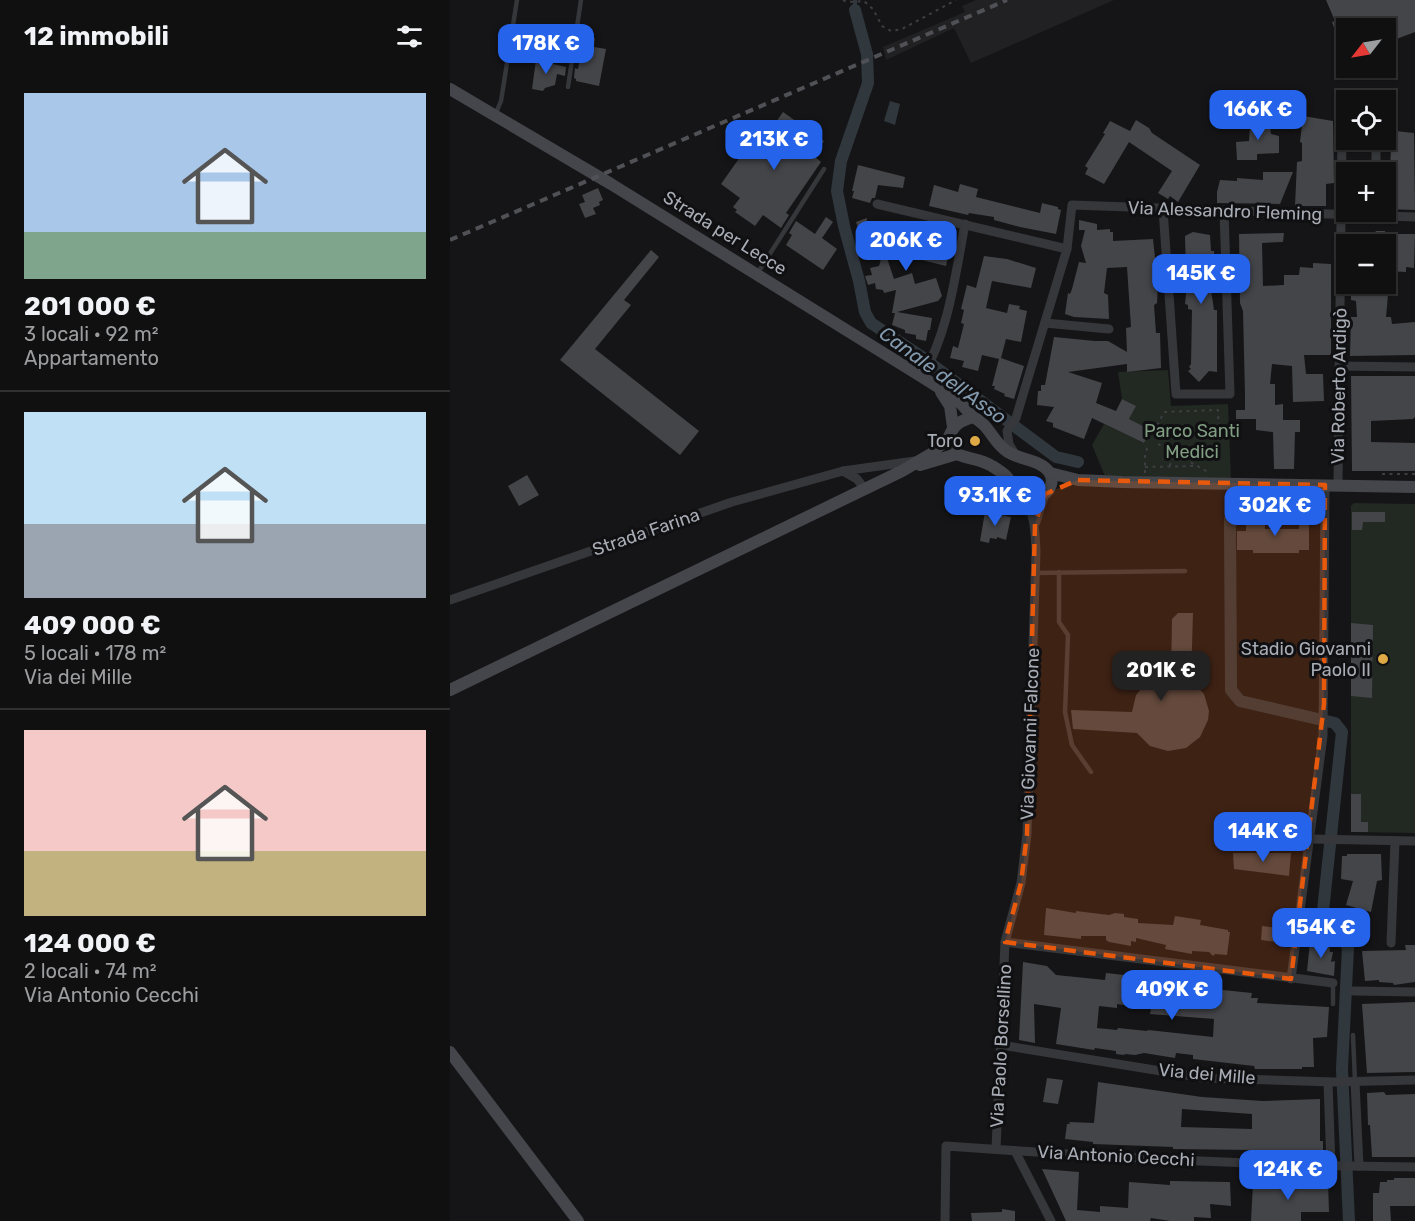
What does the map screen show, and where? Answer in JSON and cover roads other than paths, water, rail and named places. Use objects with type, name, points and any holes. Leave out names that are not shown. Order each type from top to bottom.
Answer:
[{"type":"main road","name":"Strada per Lecce","points":[[450,89],[924,373],[939,389],[957,399],[973,417],[982,421],[1007,451],[1042,465],[1050,473],[1078,480]]},
{"type":"main road","points":[[939,389],[950,406],[951,432],[957,454]]},
{"type":"main road","points":[[902,471],[931,454],[961,420],[973,417]]},
{"type":"main road","points":[[450,690],[864,488],[902,471],[957,454],[991,465],[1006,476],[1019,494],[1033,499],[1047,491],[1078,480],[1415,487]]},
{"type":"main road","points":[[1047,491],[1052,480],[1050,473]]},
{"type":"main road","points":[[450,1052],[578,1221]]},
{"type":"street","points":[[877,204],[1067,249],[1016,418],[1007,431],[1009,444],[1016,456]]},
{"type":"street","name":"Via Alessandro Fleming","points":[[1067,249],[1072,205],[1336,214]]},
{"type":"street","points":[[1163,209],[1176,394],[1230,394],[1224,211]]},
{"type":"street","name":"Via Alessandro Fleming","points":[[1396,216],[1415,217]]},
{"type":"street","name":"Via Roberto Ardigò","points":[[1291,979],[1314,840],[1323,736],[1332,485],[1339,366],[1341,222]]},
{"type":"street","points":[[924,373],[934,356],[944,325],[965,224]]},
{"type":"street","points":[[1045,323],[1108,329]]},
{"type":"street","points":[[1339,366],[1415,367]]},
{"type":"street","name":"Strada Farina","points":[[450,600],[732,502],[843,471],[917,461]]},
{"type":"street","points":[[843,471],[856,479],[864,488]]},
{"type":"street","name":"Via Giovanni Falcone","points":[[1035,524],[1047,491]]},
{"type":"street","name":"Via Giovanni Falcone","points":[[1005,942],[1021,883],[1027,834],[1035,524],[1032,510],[1025,498]]},
{"type":"street","points":[[1314,840],[1415,841]]},
{"type":"street","points":[[1391,943],[1395,841]]},
{"type":"street","points":[[1005,942],[1333,983]]},
{"type":"street","name":"Via Paolo Borsellino","points":[[996,1149],[1005,942]]},
{"type":"street","points":[[1353,991],[1415,992]]},
{"type":"street","name":"Via dei Mille","points":[[1001,1045],[1204,1078],[1330,1082],[1415,1080]]},
{"type":"street","points":[[1330,1082],[1334,1166]]},
{"type":"street","points":[[1354,1082],[1358,1166]]},
{"type":"street","name":"Via Antonio Cecchi","points":[[945,1221],[946,1146],[1334,1166],[1415,1167]]},
{"type":"street","points":[[1014,1151],[1051,1221]]},
{"type":"lane","points":[[494,116],[501,101],[517,0]]},
{"type":"lane","points":[[568,87],[581,0]]},
{"type":"lane","points":[[757,274],[824,169]]},
{"type":"lane","points":[[1035,573],[1185,571]]},
{"type":"lane","points":[[1059,572],[1059,622],[1068,635],[1065,712],[1072,745],[1091,772]]},
{"type":"lane","points":[[1333,983],[1333,1004]]},
{"type":"lane","points":[[1353,1035],[1354,1082]]},
{"type":"waterway","points":[[855,0],[855,10]]},
{"type":"waterway","name":"Canale dell'Asso","points":[[855,10],[867,54],[868,83],[841,161],[837,191],[865,312],[871,323],[922,357],[1056,457],[1078,462]]},
{"type":"waterway","name":"Canale dell'Asso","points":[[1230,519],[1231,690],[1240,701],[1335,723],[1342,732],[1322,920],[1327,931],[1343,938],[1348,948],[1342,1069],[1349,1221]]},
{"type":"railway","points":[[450,240],[1007,0]]},
{"type":"place","name":"Toro","points":[[975,441]]},
{"type":"place","name":"Stadio Giovanni Paolo II","points":[[1383,659]]},
{"type":"park label","name":"Parco Santi Medici","points":[[1192,441]]}]
